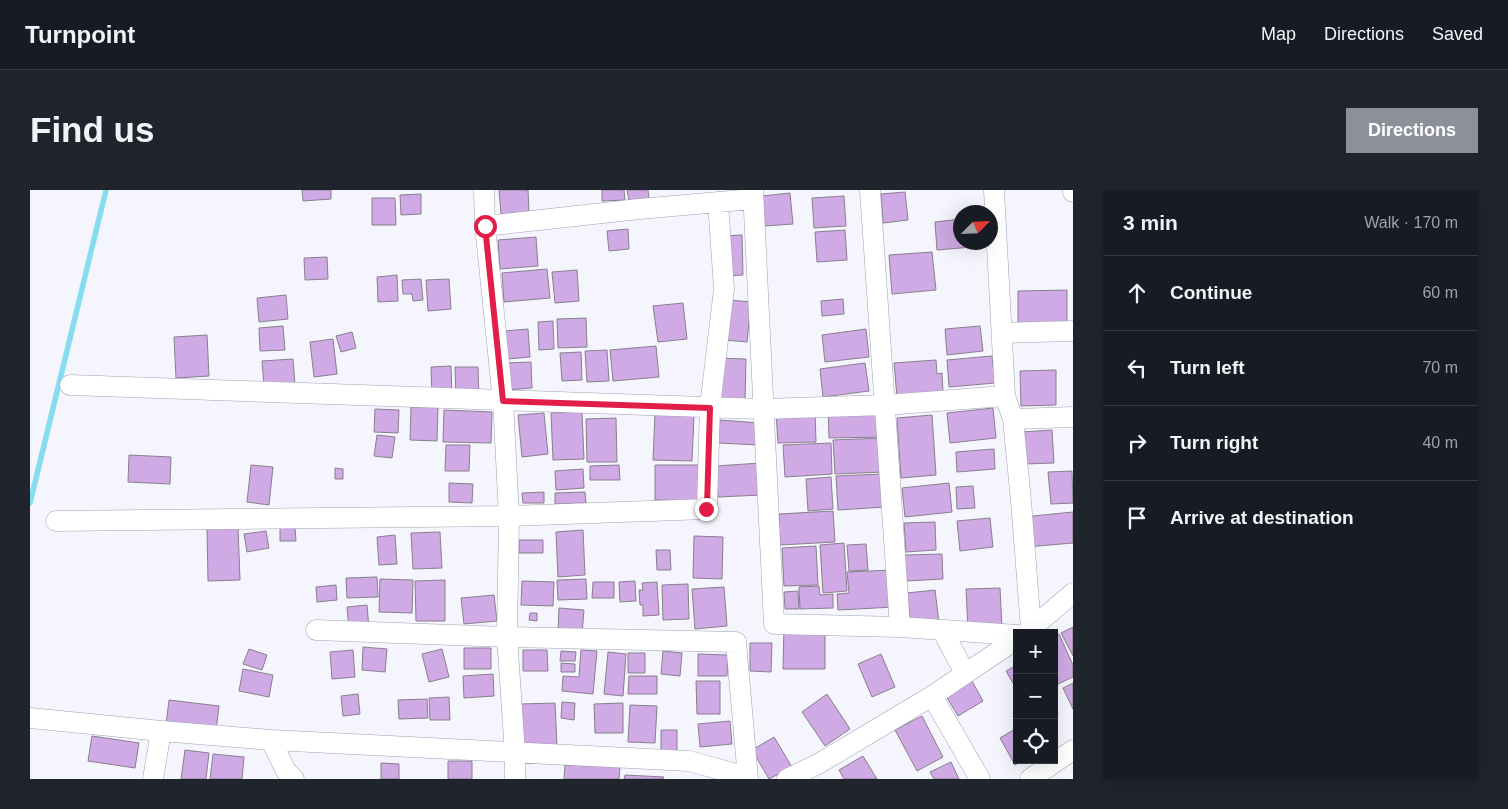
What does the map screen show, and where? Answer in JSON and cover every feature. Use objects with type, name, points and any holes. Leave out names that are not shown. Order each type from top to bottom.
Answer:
[{"type":"street","points":[[484,190],[485,226],[503,401],[508,516],[507,637],[515,779]]},
{"type":"street","points":[[870,190],[900,627]]},
{"type":"street","points":[[994,190],[1005,396],[1012,420],[1021,501],[1022,629]]},
{"type":"street","points":[[485,226],[718,202],[753,194],[774,624],[900,627],[1013,634]]},
{"type":"street","points":[[56,521],[508,516],[706,509],[710,408],[724,289],[718,202]]},
{"type":"street","points":[[1002,333],[1073,330]]},
{"type":"street","points":[[70,385],[763,409],[885,405],[1005,396]]},
{"type":"street","points":[[1012,420],[1073,417]]},
{"type":"street","points":[[1028,629],[1073,593]]},
{"type":"street","points":[[30,718],[271,740],[689,761],[748,778],[736,642],[507,637],[316,630]]},
{"type":"street","points":[[942,630],[965,673]]},
{"type":"street","points":[[787,779],[818,764],[932,696],[1013,640]]},
{"type":"street","points":[[932,696],[980,779]]},
{"type":"street","points":[[152,779],[161,731]]},
{"type":"street","points":[[271,740],[286,771],[294,779]]},
{"type":"street","points":[[1030,779],[1073,750]]},
{"type":"building","points":[[302,190],[331,190],[331,199],[303,201]]},
{"type":"building","points":[[499,190],[528,190],[529,212],[501,214]]},
{"type":"building","points":[[602,190],[624,190],[625,200],[602,201]]},
{"type":"building","points":[[627,190],[648,190],[649,199],[629,201]]},
{"type":"building","points":[[905,192],[908,220],[883,223],[881,194]]},
{"type":"building","points":[[790,193],[793,224],[765,226],[762,196]]},
{"type":"building","points":[[421,194],[421,214],[401,215],[400,195]]},
{"type":"building","points":[[844,196],[846,226],[814,228],[812,198]]},
{"type":"building","points":[[372,198],[395,198],[396,225],[372,225]]},
{"type":"building","points":[[953,220],[953,249],[937,250],[935,222]]},
{"type":"building","points":[[628,229],[629,249],[609,251],[607,231]]},
{"type":"building","points":[[845,230],[847,260],[817,262],[815,232]]},
{"type":"building","points":[[742,235],[743,275],[726,276],[724,236]]},
{"type":"building","points":[[536,237],[538,266],[500,269],[498,240]]},
{"type":"building","points":[[932,252],[936,290],[892,294],[889,255]]},
{"type":"building","points":[[327,257],[328,279],[305,280],[304,258]]},
{"type":"building","points":[[547,269],[550,298],[504,302],[502,273]]},
{"type":"building","points":[[577,270],[579,301],[555,303],[552,272]]},
{"type":"building","points":[[397,275],[398,301],[378,302],[377,277]]},
{"type":"building","points":[[421,279],[423,300],[413,301],[412,294],[403,294],[402,280]]},
{"type":"building","points":[[449,279],[451,309],[428,311],[426,280]]},
{"type":"building","points":[[1067,290],[1067,326],[1018,326],[1018,291]]},
{"type":"building","points":[[286,295],[288,319],[259,322],[257,298]]},
{"type":"building","points":[[843,299],[844,314],[822,316],[821,301]]},
{"type":"building","points":[[729,300],[751,302],[747,342],[725,340]]},
{"type":"building","points":[[683,303],[687,339],[658,342],[653,306]]},
{"type":"building","points":[[586,318],[587,347],[558,348],[557,319]]},
{"type":"building","points":[[553,321],[554,349],[539,350],[538,322]]},
{"type":"building","points":[[283,326],[285,350],[260,351],[259,328]]},
{"type":"building","points":[[980,326],[983,351],[947,355],[945,329]]},
{"type":"building","points":[[528,329],[530,357],[507,359],[505,331]]},
{"type":"building","points":[[866,329],[869,357],[825,362],[822,335]]},
{"type":"building","points":[[352,332],[356,348],[341,352],[336,336]]},
{"type":"building","points":[[207,335],[209,376],[176,378],[174,337]]},
{"type":"building","points":[[333,339],[337,374],[314,377],[310,342]]},
{"type":"building","points":[[656,346],[659,377],[613,381],[610,350]]},
{"type":"building","points":[[607,350],[609,381],[587,382],[585,351]]},
{"type":"building","points":[[581,352],[582,380],[562,381],[560,353]]},
{"type":"building","points":[[992,356],[995,383],[949,387],[947,360]]},
{"type":"building","points":[[718,358],[746,359],[745,401],[716,400]]},
{"type":"building","points":[[293,359],[295,385],[264,386],[262,361]]},
{"type":"building","points":[[936,360],[937,374],[942,373],[943,393],[897,397],[894,363]]},
{"type":"building","points":[[531,362],[532,388],[508,390],[506,363]]},
{"type":"building","points":[[865,363],[869,391],[823,397],[820,369]]},
{"type":"building","points":[[451,366],[452,398],[432,399],[431,367]]},
{"type":"building","points":[[455,367],[478,367],[479,400],[456,400]]},
{"type":"building","points":[[1056,370],[1056,405],[1021,406],[1020,371]]},
{"type":"building","points":[[411,407],[438,407],[437,441],[410,440]]},
{"type":"building","points":[[880,407],[881,437],[829,438],[828,409]]},
{"type":"building","points":[[993,408],[996,438],[950,443],[947,413]]},
{"type":"building","points":[[375,409],[399,410],[398,433],[374,432]]},
{"type":"building","points":[[444,410],[492,412],[491,443],[443,442]]},
{"type":"building","points":[[582,412],[584,459],[553,460],[551,413]]},
{"type":"building","points":[[815,412],[816,442],[778,443],[776,413]]},
{"type":"building","points":[[544,413],[548,454],[522,457],[518,415]]},
{"type":"building","points":[[655,413],[694,415],[692,461],[653,460]]},
{"type":"building","points":[[932,415],[936,475],[901,478],[897,418]]},
{"type":"building","points":[[616,418],[617,462],[587,462],[586,419]]},
{"type":"building","points":[[720,420],[760,423],[759,445],[718,443]]},
{"type":"building","points":[[1052,430],[1054,463],[1024,464],[1022,432]]},
{"type":"building","points":[[377,435],[395,437],[392,458],[374,456]]},
{"type":"building","points":[[883,438],[884,472],[835,474],[833,440]]},
{"type":"building","points":[[831,443],[832,474],[785,477],[783,445]]},
{"type":"building","points":[[446,445],[470,445],[469,471],[445,471]]},
{"type":"building","points":[[994,449],[995,469],[957,472],[956,452]]},
{"type":"building","points":[[129,455],[171,457],[170,484],[128,482]]},
{"type":"building","points":[[760,463],[761,495],[718,497],[716,466]]},
{"type":"building","points":[[251,465],[273,467],[269,505],[247,502]]},
{"type":"building","points":[[619,465],[620,480],[590,480],[590,466]]},
{"type":"building","points":[[655,465],[700,465],[700,501],[655,500]]},
{"type":"building","points":[[335,468],[343,469],[343,479],[335,479]]},
{"type":"building","points":[[583,469],[584,488],[556,490],[555,471]]},
{"type":"building","points":[[1072,471],[1073,503],[1051,504],[1048,472]]},
{"type":"building","points":[[883,474],[885,507],[838,510],[836,476]]},
{"type":"building","points":[[831,477],[833,509],[808,511],[806,479]]},
{"type":"building","points":[[449,483],[473,484],[472,503],[449,502]]},
{"type":"building","points":[[949,483],[952,512],[905,517],[902,488]]},
{"type":"building","points":[[973,486],[975,508],[957,509],[956,487]]},
{"type":"building","points":[[544,492],[544,503],[523,503],[522,493]]},
{"type":"building","points":[[585,492],[586,503],[555,504],[555,493]]},
{"type":"building","points":[[833,511],[835,542],[780,545],[779,514]]},
{"type":"building","points":[[1073,512],[1073,543],[1026,547],[1023,517]]},
{"type":"building","points":[[990,518],[993,547],[960,551],[957,521]]},
{"type":"building","points":[[935,522],[936,550],[906,552],[904,523]]},
{"type":"building","points":[[238,527],[240,580],[208,581],[207,528]]},
{"type":"building","points":[[280,527],[295,527],[296,541],[280,541]]},
{"type":"building","points":[[583,530],[585,575],[558,577],[556,532]]},
{"type":"building","points":[[266,531],[269,548],[247,552],[244,534]]},
{"type":"building","points":[[440,532],[442,568],[413,569],[411,533]]},
{"type":"building","points":[[395,535],[397,564],[379,565],[377,537]]},
{"type":"building","points":[[694,536],[723,537],[722,579],[693,578]]},
{"type":"building","points":[[519,540],[543,540],[543,553],[519,553]]},
{"type":"building","points":[[844,543],[847,591],[823,593],[820,545]]},
{"type":"building","points":[[866,544],[868,570],[849,571],[847,545]]},
{"type":"building","points":[[816,546],[818,585],[784,586],[782,548]]},
{"type":"building","points":[[656,550],[670,550],[671,570],[657,570]]},
{"type":"building","points":[[942,554],[943,579],[906,581],[905,555]]},
{"type":"building","points":[[892,570],[894,607],[838,610],[837,594],[849,593],[847,572]]},
{"type":"building","points":[[377,577],[378,597],[347,598],[346,578]]},
{"type":"building","points":[[380,579],[413,580],[412,613],[379,612]]},
{"type":"building","points":[[586,579],[587,599],[558,600],[557,580]]},
{"type":"building","points":[[445,580],[445,621],[416,621],[415,581]]},
{"type":"building","points":[[522,581],[554,582],[553,606],[521,605]]},
{"type":"building","points":[[635,581],[636,601],[620,602],[619,582]]},
{"type":"building","points":[[593,582],[614,582],[614,598],[592,598]]},
{"type":"building","points":[[657,582],[659,615],[643,616],[643,605],[640,605],[639,590],[643,590],[642,583]]},
{"type":"building","points":[[688,584],[689,619],[663,620],[662,585]]},
{"type":"building","points":[[336,585],[337,600],[317,602],[316,587]]},
{"type":"building","points":[[819,586],[820,595],[833,594],[833,608],[800,609],[799,587]]},
{"type":"building","points":[[724,587],[727,626],[695,629],[692,589]]},
{"type":"building","points":[[1000,588],[1002,628],[968,629],[966,589]]},
{"type":"building","points":[[935,590],[939,623],[911,626],[907,593]]},
{"type":"building","points":[[798,591],[799,609],[785,609],[784,592]]},
{"type":"building","points":[[494,595],[497,621],[464,624],[461,598]]},
{"type":"building","points":[[367,605],[369,629],[349,630],[347,607]]},
{"type":"building","points":[[559,608],[584,610],[582,634],[558,633]]},
{"type":"building","points":[[530,613],[537,613],[537,621],[529,620]]},
{"type":"building","points":[[784,627],[825,628],[825,669],[783,669]]},
{"type":"building","points":[[1073,627],[1073,656],[1061,633]]},
{"type":"building","points":[[1058,635],[1073,665],[1073,677],[1058,684],[1058,674]]},
{"type":"building","points":[[750,643],[772,643],[771,672],[750,671]]},
{"type":"building","points":[[363,647],[387,649],[385,672],[362,670]]},
{"type":"building","points":[[464,648],[491,648],[491,669],[464,669]]},
{"type":"building","points":[[249,649],[267,655],[262,670],[243,664]]},
{"type":"building","points":[[442,649],[449,677],[429,682],[422,654]]},
{"type":"building","points":[[353,650],[355,677],[332,679],[330,652]]},
{"type":"building","points":[[523,650],[547,650],[548,671],[523,671]]},
{"type":"building","points":[[581,650],[597,651],[593,694],[562,691],[563,676],[579,677]]},
{"type":"building","points":[[561,651],[576,652],[575,661],[560,661]]},
{"type":"building","points":[[663,651],[682,653],[680,676],[661,674]]},
{"type":"building","points":[[608,652],[626,654],[623,696],[604,694]]},
{"type":"building","points":[[628,653],[645,653],[645,673],[628,673]]},
{"type":"building","points":[[698,654],[728,655],[727,676],[698,676]]},
{"type":"building","points":[[881,654],[895,687],[872,697],[858,664]]},
{"type":"building","points":[[561,663],[575,664],[575,672],[561,672]]},
{"type":"building","points":[[1013,667],[1013,683],[1006,671]]},
{"type":"building","points":[[243,669],[273,675],[269,697],[239,691]]},
{"type":"building","points":[[493,674],[494,696],[464,698],[463,676]]},
{"type":"building","points":[[629,676],[657,676],[657,694],[628,694]]},
{"type":"building","points":[[696,681],[720,681],[720,714],[697,714]]},
{"type":"building","points":[[972,681],[983,701],[958,716],[946,696]]},
{"type":"building","points":[[1073,683],[1073,709],[1063,688]]},
{"type":"building","points":[[358,694],[360,714],[343,716],[341,696]]},
{"type":"building","points":[[827,694],[850,729],[825,746],[802,712]]},
{"type":"building","points":[[449,697],[450,720],[430,720],[429,698]]},
{"type":"building","points":[[427,699],[428,718],[399,719],[398,700]]},
{"type":"building","points":[[169,700],[219,706],[216,731],[166,725]]},
{"type":"building","points":[[562,702],[575,703],[574,720],[561,718]]},
{"type":"building","points":[[555,703],[557,746],[522,747],[520,704]]},
{"type":"building","points":[[623,703],[623,733],[595,733],[594,704]]},
{"type":"building","points":[[630,705],[657,706],[655,743],[628,742]]},
{"type":"building","points":[[922,716],[943,757],[917,771],[895,730]]},
{"type":"building","points":[[730,721],[732,744],[700,747],[698,724]]},
{"type":"building","points":[[661,730],[677,730],[677,753],[661,752]]},
{"type":"building","points":[[1013,730],[1013,761],[1000,738]]},
{"type":"building","points":[[92,736],[139,743],[135,768],[88,761]]},
{"type":"building","points":[[774,737],[792,767],[769,779],[752,750]]},
{"type":"building","points":[[185,750],[209,753],[206,779],[181,779]]},
{"type":"building","points":[[213,754],[244,757],[242,779],[210,779]]},
{"type":"building","points":[[863,756],[877,779],[844,779],[839,770]]},
{"type":"building","points":[[448,761],[472,761],[472,779],[448,779]]},
{"type":"building","points":[[951,762],[959,779],[934,779],[930,772]]},
{"type":"building","points":[[381,763],[399,764],[399,779],[381,779]]},
{"type":"building","points":[[565,765],[620,767],[619,779],[564,779]]},
{"type":"building","points":[[625,775],[664,777],[663,779],[624,779]]},
{"type":"waterway","points":[[30,503],[106,190]]},
{"type":"route","points":[[485,226],[503,401],[710,408],[706,509]]}]
